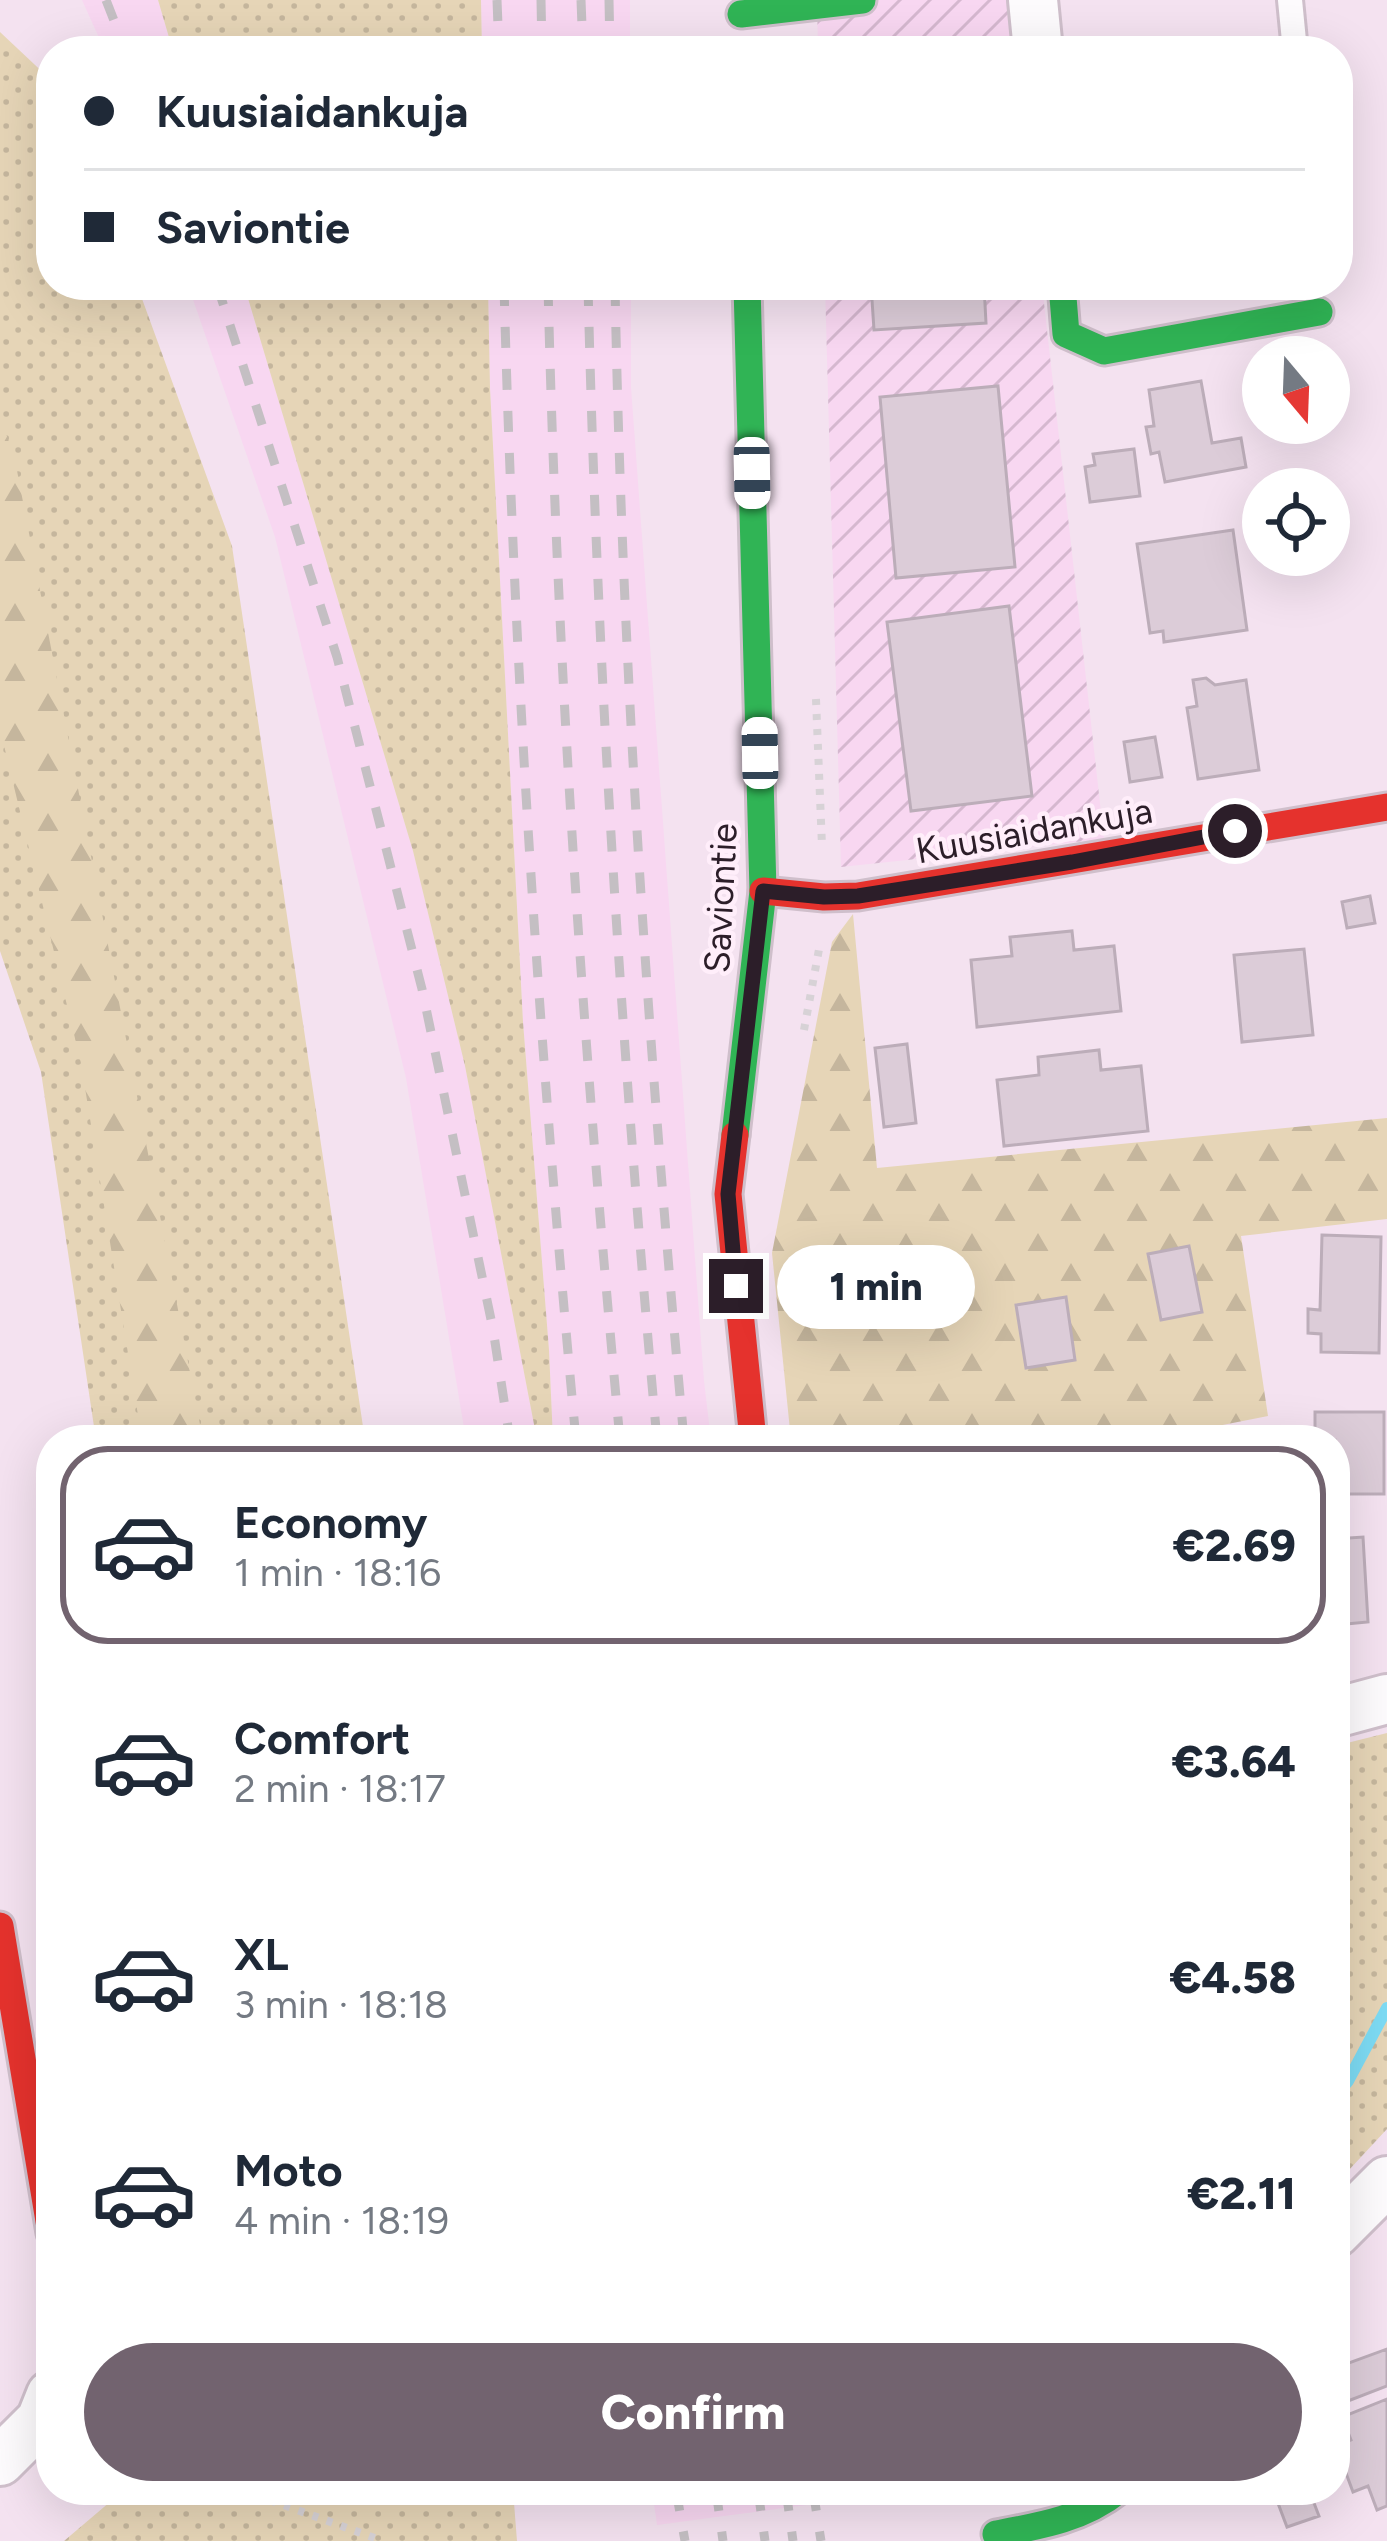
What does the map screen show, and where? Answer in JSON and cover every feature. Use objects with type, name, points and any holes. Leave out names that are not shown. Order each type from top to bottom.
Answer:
[{"type":"street","points":[[741,16],[862,0]]},
{"type":"street","points":[[1034,0],[1037,36]]},
{"type":"street","name":"Saviontie","points":[[747,300],[763,891],[728,1194],[751,1425]]},
{"type":"street","points":[[1063,300],[1066,334],[1104,351],[1311,300]]},
{"type":"street","name":"Kuusiaidankuja","points":[[763,891],[858,896],[1387,807]]},
{"type":"street","points":[[1350,1709],[1387,1699]]},
{"type":"street","points":[[0,1926],[36,2143]]},
{"type":"street","points":[[1350,2218],[1387,2181]]},
{"type":"street","points":[[0,2461],[36,2425]]},
{"type":"street","points":[[995,2529],[1042,2524],[1103,2505]]},
{"type":"lane","points":[[1290,0],[1294,36]]},
{"type":"path","points":[[283,2505],[383,2541]]},
{"type":"shaded area","points":[[82,0],[158,0],[169,36],[98,36]]},
{"type":"shaded area","points":[[481,0],[630,0],[630,36],[482,36]]},
{"type":"shaded area","points":[[817,0],[1013,0],[1014,36],[818,36]]},
{"type":"shaded area","points":[[193,300],[248,300],[413,851],[465,1066],[534,1425],[464,1425],[406,1078],[275,537]]},
{"type":"shaded area","points":[[488,300],[631,300],[631,387],[709,1425],[552,1425],[523,1022]]},
{"type":"shaded area","points":[[825,300],[1044,300],[1104,839],[841,867]]},
{"type":"shaded area","points":[[654,2505],[806,2505],[657,2525]]},
{"type":"green space","points":[[158,0],[481,0],[482,36],[169,36]]},
{"type":"green space","points":[[0,32],[36,66],[36,300],[142,300],[232,546],[363,1425],[94,1425],[41,1072],[0,951]]},
{"type":"green space","points":[[248,300],[488,300],[523,1022],[552,1425],[534,1425],[465,1066],[413,851]]},
{"type":"green space","points":[[0,418],[14,455],[200,1425],[140,1425],[81,1063],[0,729]]},
{"type":"green space","points":[[853,914],[877,1168],[1387,1118],[1387,1219],[1241,1236],[1268,1416],[1223,1425],[789,1425],[772,1253],[832,942]]},
{"type":"green space","points":[[1387,1733],[1387,2129],[1350,2169],[1350,1742]]},
{"type":"green space","points":[[106,2505],[514,2505],[517,2541],[64,2541]]},
{"type":"building","points":[[872,300],[985,300],[986,323],[874,330]]},
{"type":"building","points":[[1201,381],[1212,443],[1241,438],[1246,467],[1165,482],[1159,452],[1151,454],[1146,427],[1154,426],[1149,390]]},
{"type":"building","points":[[998,386],[1015,567],[896,578],[880,397]]},
{"type":"building","points":[[1134,449],[1140,496],[1090,502],[1085,467],[1095,465],[1093,454]]},
{"type":"building","points":[[1233,530],[1247,630],[1164,642],[1163,631],[1150,633],[1137,544]]},
{"type":"building","points":[[1009,606],[1032,796],[911,811],[887,622]]},
{"type":"building","points":[[1206,678],[1215,685],[1246,680],[1259,770],[1198,779],[1187,708],[1197,706],[1193,680]]},
{"type":"building","points":[[1155,737],[1162,777],[1130,782],[1124,742]]},
{"type":"building","points":[[1370,896],[1375,923],[1347,928],[1342,902]]},
{"type":"building","points":[[1072,931],[1074,950],[1114,946],[1121,1011],[977,1027],[971,960],[1012,956],[1010,937]]},
{"type":"building","points":[[1304,949],[1313,1035],[1242,1042],[1234,955]]},
{"type":"building","points":[[907,1044],[916,1123],[884,1127],[875,1048]]},
{"type":"building","points":[[1099,1050],[1101,1070],[1141,1066],[1148,1131],[1004,1146],[997,1080],[1039,1075],[1038,1057]]},
{"type":"building","points":[[1322,1235],[1381,1237],[1379,1353],[1321,1352],[1321,1334],[1308,1333],[1308,1309],[1320,1310]]},
{"type":"building","points":[[1189,1246],[1202,1312],[1161,1320],[1148,1254]]},
{"type":"building","points":[[1066,1297],[1075,1360],[1026,1368],[1016,1305]]},
{"type":"building","points":[[1315,1412],[1384,1412],[1384,1494],[1350,1494],[1350,1425],[1315,1425]]},
{"type":"building","points":[[1363,1537],[1368,1622],[1350,1624],[1350,1538]]},
{"type":"building","points":[[1387,2349],[1387,2386],[1350,2400],[1350,2363]]},
{"type":"building","points":[[1387,2399],[1387,2506],[1377,2510],[1368,2486],[1353,2492],[1350,2484],[1350,2414]]},
{"type":"building","points":[[1279,2505],[1315,2505],[1319,2516],[1287,2527]]},
{"type":"waterway","points":[[1350,2077],[1387,2008]]},
{"type":"railway","points":[[106,0],[120,36]]},
{"type":"railway","points":[[497,0],[498,36]]},
{"type":"railway","points":[[541,0],[542,36]]},
{"type":"railway","points":[[581,0],[582,36]]},
{"type":"railway","points":[[609,0],[610,36]]},
{"type":"railway","points":[[222,300],[337,657],[422,989],[493,1329],[508,1425]]},
{"type":"railway","points":[[505,300],[530,863],[575,1425]]},
{"type":"railway","points":[[549,300],[574,863],[619,1425]]},
{"type":"railway","points":[[589,300],[613,863],[656,1425]]},
{"type":"railway","points":[[615,300],[639,863],[683,1425]]},
{"type":"railway","points":[[679,2505],[685,2541]]},
{"type":"railway","points":[[718,2505],[723,2541]]},
{"type":"railway","points":[[760,2505],[765,2541]]},
{"type":"railway","points":[[788,2505],[793,2541]]},
{"type":"railway","points":[[815,2505],[821,2541]]},
{"type":"traffic: fast","points":[[741,14],[862,0]]},
{"type":"traffic: fast","points":[[735,1135],[763,891],[747,300]]},
{"type":"traffic: fast","points":[[1063,300],[1066,334],[1104,351],[1319,312]]},
{"type":"traffic: fast","points":[[996,2534],[1076,2515],[1095,2505]]},
{"type":"traffic: jam","points":[[763,891],[858,896],[1387,807]]},
{"type":"traffic: jam","points":[[735,1135],[728,1194],[751,1425]]},
{"type":"traffic: jam","points":[[0,1926],[36,2143]]},
{"type":"route","points":[[736,1286],[728,1194],[763,891],[858,896],[1235,831]]}]
